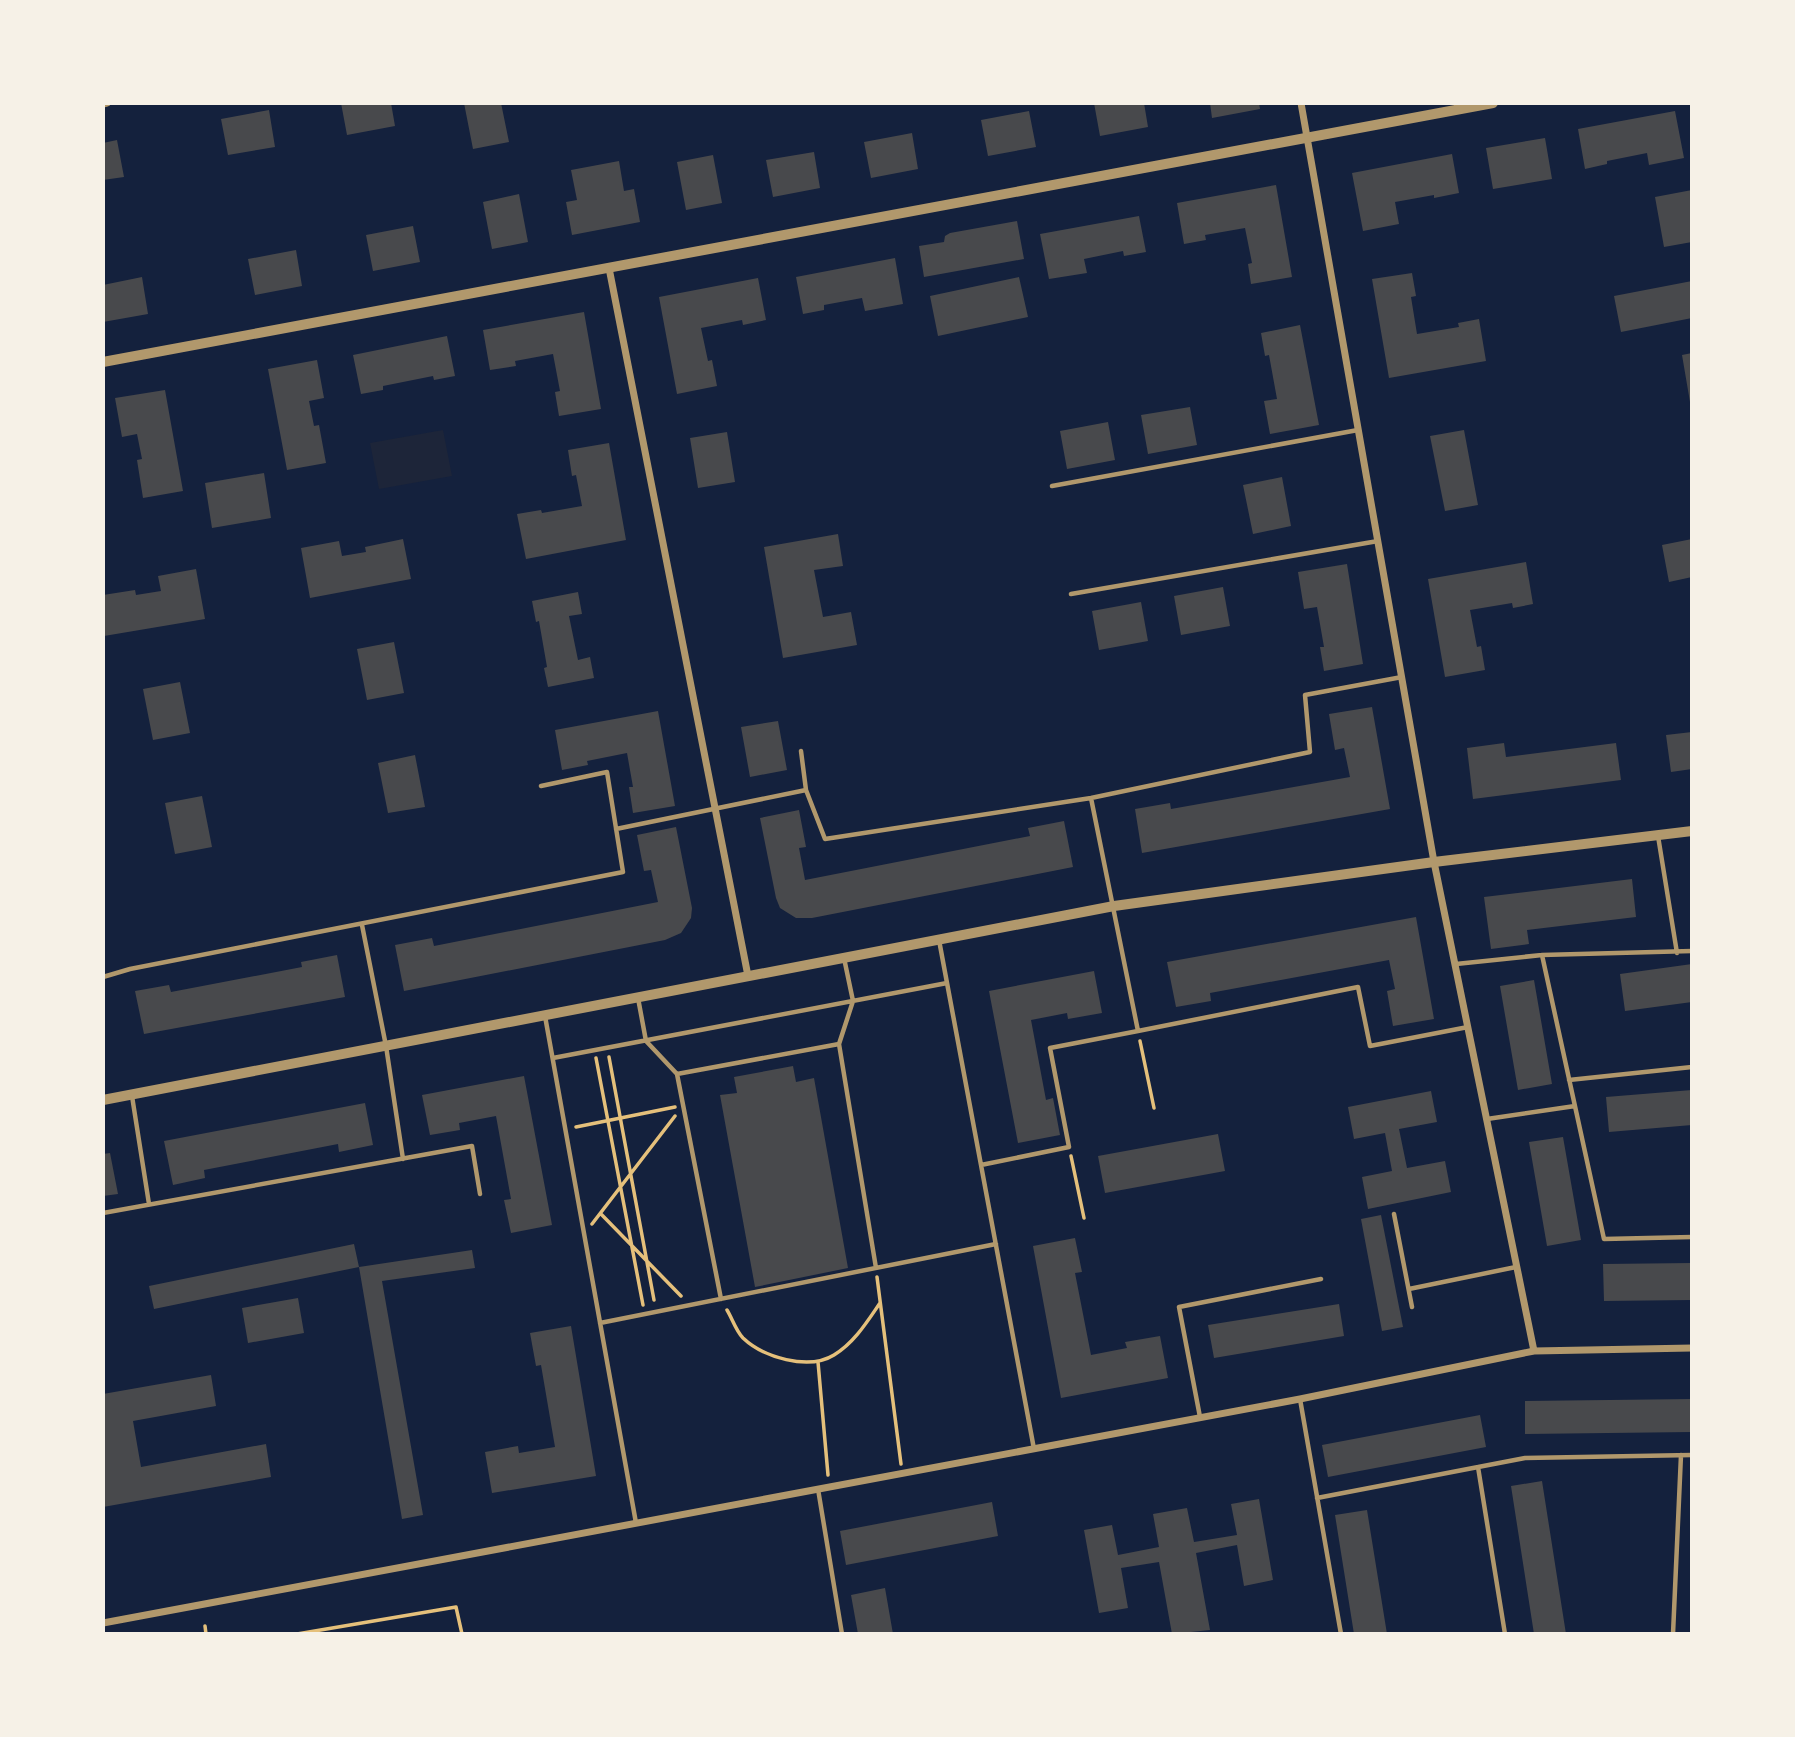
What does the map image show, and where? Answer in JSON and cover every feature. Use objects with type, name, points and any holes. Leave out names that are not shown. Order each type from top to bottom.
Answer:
[{"type":"street","points":[[1301,103],[1434,862],[1534,1351]]},
{"type":"street","points":[[103,362],[1493,103]]},
{"type":"street","points":[[608,268],[748,976]]},
{"type":"street","points":[[103,1100],[1114,906],[1434,862],[1692,831]]},
{"type":"street","points":[[103,1623],[1300,1399],[1534,1351],[1692,1348]]},
{"type":"lane","points":[[1052,486],[1359,430]]},
{"type":"lane","points":[[1070,594],[1378,541]]},
{"type":"lane","points":[[801,751],[806,790],[825,839],[1091,798],[1310,752],[1305,695],[1402,677]]},
{"type":"lane","points":[[103,977],[130,969],[622,872],[607,772],[541,786]]},
{"type":"lane","points":[[615,829],[806,790]]},
{"type":"lane","points":[[1091,798],[1138,1031]]},
{"type":"lane","points":[[1658,835],[1677,953]]},
{"type":"lane","points":[[362,925],[386,1046],[403,1159]]},
{"type":"lane","points":[[939,939],[1034,1449]]},
{"type":"lane","points":[[1456,964],[1542,955],[1692,951]]},
{"type":"lane","points":[[1542,955],[1604,1239],[1692,1237]]},
{"type":"lane","points":[[844,957],[853,1001],[839,1044],[876,1268]]},
{"type":"lane","points":[[553,1058],[947,983]]},
{"type":"lane","points":[[981,1165],[1069,1147],[1051,1048],[1358,987],[1370,1046],[1469,1027]]},
{"type":"lane","points":[[637,997],[646,1041],[677,1074],[721,1299]]},
{"type":"lane","points":[[545,1015],[636,1523]]},
{"type":"lane","points":[[677,1074],[839,1044]]},
{"type":"lane","points":[[1569,1080],[1692,1067]]},
{"type":"lane","points":[[132,1095],[149,1205]]},
{"type":"lane","points":[[1487,1119],[1575,1106]]},
{"type":"lane","points":[[103,1213],[472,1146],[480,1194]]},
{"type":"lane","points":[[1394,1214],[1412,1307]]},
{"type":"lane","points":[[600,1323],[996,1244]]},
{"type":"lane","points":[[1409,1289],[1517,1267]]},
{"type":"lane","points":[[1200,1418],[1179,1307],[1321,1279]]},
{"type":"lane","points":[[1300,1399],[1341,1634]]},
{"type":"lane","points":[[1673,1634],[1681,1455]]},
{"type":"lane","points":[[1317,1498],[1525,1458],[1692,1455]]},
{"type":"lane","points":[[1478,1467],[1505,1634]]},
{"type":"lane","points":[[818,1489],[842,1634]]},
{"type":"path","points":[[1138,1031],[1154,1108]]},
{"type":"path","points":[[607,1048],[656,1312]]},
{"type":"path","points":[[594,1050],[645,1314]]},
{"type":"path","points":[[566,1129],[683,1105]]},
{"type":"path","points":[[584,1234],[683,1105]]},
{"type":"path","points":[[1069,1147],[1084,1218]]},
{"type":"path","points":[[600,1213],[689,1305]]},
{"type":"path","points":[[876,1268],[902,1474]]},
{"type":"path","points":[[721,1299],[741,1336],[762,1352],[788,1359],[817,1362],[833,1355],[853,1339],[880,1303]]},
{"type":"path","points":[[817,1362],[829,1487]]},
{"type":"path","points":[[297,1634],[456,1607],[462,1634]]},
{"type":"path","points":[[205,1626],[206,1634]]},
{"type":"shaded area","points":[[443,430],[452,476],[379,489],[370,443]]},
{"type":"building","points":[[341,103],[391,103],[395,126],[347,135]]},
{"type":"building","points":[[464,103],[501,103],[509,142],[473,149]]},
{"type":"building","points":[[1094,103],[1144,103],[1148,127],[1100,136]]},
{"type":"building","points":[[1210,103],[1259,103],[1260,109],[1212,118]]},
{"type":"building","points":[[269,110],[275,147],[228,155],[221,119]]},
{"type":"building","points":[[1029,111],[1036,147],[988,156],[981,120]]},
{"type":"building","points":[[1675,111],[1684,158],[1649,165],[1647,153],[1607,161],[1607,164],[1585,169],[1578,129]]},
{"type":"building","points":[[912,133],[918,169],[871,178],[864,142]]},
{"type":"building","points":[[1545,138],[1552,179],[1493,189],[1486,148]]},
{"type":"building","points":[[117,140],[124,177],[103,180],[103,143]]},
{"type":"building","points":[[814,152],[820,188],[773,197],[766,160]]},
{"type":"building","points":[[1452,154],[1459,193],[1395,202],[1399,224],[1363,231],[1352,173]]},
{"type":"building","points":[[713,155],[722,203],[686,210],[677,162]]},
{"type":"building","points":[[619,161],[624,191],[634,189],[640,222],[572,235],[566,202],[577,200],[571,170]]},
{"type":"building","points":[[1276,185],[1292,277],[1251,284],[1248,264],[1252,263],[1245,228],[1205,235],[1206,240],[1184,244],[1177,203]]},
{"type":"building","points":[[1692,190],[1692,242],[1664,247],[1655,197]]},
{"type":"building","points":[[519,194],[528,242],[492,249],[483,202]]},
{"type":"building","points":[[1139,216],[1146,252],[1124,256],[1123,251],[1084,259],[1087,273],[1049,279],[1040,234]]},
{"type":"building","points":[[1017,221],[1024,259],[924,277],[919,246],[944,242],[945,236],[950,233]]},
{"type":"building","points":[[413,226],[420,262],[373,271],[366,235]]},
{"type":"building","points":[[296,250],[302,286],[255,295],[248,259]]},
{"type":"building","points":[[895,258],[903,304],[865,311],[862,298],[824,305],[824,310],[803,314],[796,277]]},
{"type":"building","points":[[1412,273],[1416,296],[1411,297],[1417,334],[1459,327],[1458,323],[1479,319],[1486,361],[1389,378],[1372,279]]},
{"type":"building","points":[[142,277],[148,314],[103,322],[103,285]]},
{"type":"building","points":[[1019,277],[1028,317],[938,336],[930,296]]},
{"type":"building","points":[[758,278],[766,320],[743,325],[742,320],[701,328],[717,386],[677,394],[659,297]]},
{"type":"building","points":[[1692,281],[1692,318],[1621,332],[1614,296]]},
{"type":"building","points":[[584,312],[601,409],[559,416],[555,392],[560,391],[553,354],[515,361],[516,366],[490,370],[483,330]]},
{"type":"building","points":[[1300,325],[1319,425],[1270,434],[1264,401],[1277,399],[1269,355],[1265,356],[1261,333]]},
{"type":"building","points":[[447,336],[455,376],[434,380],[433,376],[383,386],[383,390],[361,394],[353,355]]},
{"type":"building","points":[[1692,353],[1692,402],[1690,402],[1682,355]]},
{"type":"building","points":[[317,360],[324,398],[309,401],[314,426],[319,425],[326,463],[287,470],[268,369]]},
{"type":"building","points":[[165,390],[183,491],[143,498],[137,460],[142,459],[137,434],[122,437],[115,398]]},
{"type":"building","points":[[1190,407],[1197,445],[1148,454],[1141,415]]},
{"type":"building","points":[[1108,422],[1115,460],[1067,469],[1060,431]]},
{"type":"building","points":[[1464,430],[1478,505],[1445,511],[1430,436]]},
{"type":"building","points":[[727,432],[735,482],[698,488],[690,438]]},
{"type":"building","points":[[609,443],[626,540],[526,559],[517,514],[582,506],[576,475],[572,476],[568,450]]},
{"type":"building","points":[[264,473],[271,518],[212,528],[205,483]]},
{"type":"building","points":[[1282,477],[1291,526],[1253,534],[1243,485]]},
{"type":"building","points":[[838,534],[843,566],[814,570],[823,617],[851,612],[857,645],[783,658],[764,547]]},
{"type":"building","points":[[403,539],[411,579],[310,598],[301,548],[339,541],[342,556],[366,552],[365,547]]},
{"type":"building","points":[[1692,539],[1692,577],[1669,582],[1662,545]]},
{"type":"building","points":[[1526,562],[1533,604],[1513,608],[1512,603],[1470,610],[1477,647],[1481,646],[1485,670],[1445,677],[1428,579]]},
{"type":"building","points":[[1347,564],[1363,664],[1324,671],[1320,647],[1324,647],[1317,607],[1304,609],[1298,572]]},
{"type":"building","points":[[196,569],[205,619],[104,636],[103,595],[135,590],[136,595],[161,591],[158,576]]},
{"type":"building","points":[[1223,587],[1230,626],[1181,635],[1174,596]]},
{"type":"building","points":[[578,592],[582,614],[569,616],[578,660],[590,657],[594,678],[548,687],[539,621],[536,622],[532,601]]},
{"type":"building","points":[[1141,602],[1148,641],[1099,650],[1092,611]]},
{"type":"building","points":[[394,642],[404,693],[367,700],[357,649]]},
{"type":"building","points":[[180,682],[190,733],[153,740],[143,689]]},
{"type":"building","points":[[1372,707],[1390,809],[1142,853],[1135,809],[1170,803],[1171,809],[1350,777],[1344,748],[1335,750],[1329,714]]},
{"type":"building","points":[[658,711],[675,806],[633,813],[629,787],[633,787],[627,753],[587,761],[588,765],[562,770],[555,730]]},
{"type":"building","points":[[778,721],[787,770],[750,777],[741,727]]},
{"type":"building","points":[[1692,732],[1692,769],[1671,772],[1666,735]]},
{"type":"building","points":[[1504,743],[1506,757],[1616,743],[1621,780],[1473,799],[1467,748]]},
{"type":"building","points":[[415,755],[425,807],[388,813],[378,763]]},
{"type":"building","points":[[202,796],[212,847],[175,854],[165,803]]},
{"type":"building","points":[[799,810],[806,847],[799,848],[805,880],[1030,836],[1028,828],[1064,821],[1073,867],[812,918],[796,918],[780,908],[776,898],[760,818]]},
{"type":"building","points":[[676,827],[692,908],[691,918],[681,933],[665,940],[404,991],[395,945],[432,938],[434,946],[658,902],[651,870],[644,871],[637,835]]},
{"type":"building","points":[[1632,879],[1636,917],[1527,930],[1529,944],[1491,949],[1484,897]]},
{"type":"building","points":[[1416,917],[1434,1019],[1393,1026],[1387,991],[1395,989],[1389,960],[1210,993],[1211,1001],[1176,1007],[1167,962]]},
{"type":"building","points":[[337,955],[345,997],[144,1034],[135,991],[169,985],[171,992],[302,967],[301,962]]},
{"type":"building","points":[[1692,964],[1692,1002],[1625,1011],[1620,974]]},
{"type":"building","points":[[1094,971],[1102,1013],[1068,1019],[1067,1013],[1031,1020],[1046,1100],[1053,1098],[1060,1135],[1018,1143],[989,991]]},
{"type":"building","points":[[1534,980],[1552,1084],[1518,1090],[1500,986]]},
{"type":"building","points":[[793,1066],[796,1082],[814,1078],[848,1268],[755,1287],[720,1095],[737,1093],[734,1077]]},
{"type":"building","points":[[524,1076],[552,1225],[511,1233],[504,1200],[511,1199],[496,1116],[459,1123],[460,1130],[430,1135],[422,1095]]},
{"type":"building","points":[[1692,1090],[1692,1125],[1609,1132],[1606,1097]]},
{"type":"building","points":[[1431,1091],[1437,1122],[1399,1129],[1407,1168],[1445,1161],[1451,1192],[1368,1209],[1362,1177],[1392,1171],[1385,1133],[1354,1139],[1348,1107]]},
{"type":"building","points":[[365,1103],[373,1145],[339,1152],[338,1144],[204,1170],[205,1178],[173,1185],[164,1141]]},
{"type":"building","points":[[1218,1134],[1225,1171],[1105,1193],[1098,1156]]},
{"type":"building","points":[[1563,1137],[1581,1240],[1547,1246],[1529,1142]]},
{"type":"building","points":[[110,1153],[118,1194],[103,1196],[103,1154]]},
{"type":"building","points":[[1381,1215],[1403,1327],[1382,1331],[1361,1219]]},
{"type":"building","points":[[1075,1238],[1082,1272],[1075,1273],[1091,1355],[1127,1348],[1125,1342],[1160,1336],[1168,1378],[1061,1398],[1033,1246]]},
{"type":"building","points":[[354,1244],[359,1267],[154,1309],[149,1286]]},
{"type":"building","points":[[472,1250],[475,1268],[382,1281],[423,1515],[402,1519],[359,1267]]},
{"type":"building","points":[[1692,1263],[1692,1300],[1604,1301],[1603,1264]]},
{"type":"building","points":[[298,1298],[304,1333],[248,1343],[242,1308]]},
{"type":"building","points":[[1339,1304],[1344,1336],[1214,1358],[1208,1325]]},
{"type":"building","points":[[571,1326],[596,1476],[492,1493],[485,1452],[518,1446],[519,1453],[555,1447],[541,1365],[536,1366],[530,1333]]},
{"type":"building","points":[[211,1375],[216,1406],[133,1421],[141,1467],[266,1444],[271,1477],[103,1507],[103,1394]]},
{"type":"building","points":[[1692,1399],[1692,1432],[1525,1434],[1525,1401]]},
{"type":"building","points":[[1480,1415],[1486,1447],[1328,1477],[1322,1445]]},
{"type":"building","points":[[1542,1481],[1566,1634],[1534,1634],[1511,1486]]},
{"type":"building","points":[[1259,1499],[1273,1580],[1244,1586],[1237,1545],[1196,1553],[1210,1630],[1172,1634],[1159,1562],[1121,1568],[1128,1608],[1099,1613],[1084,1530],[1112,1525],[1118,1555],[1159,1547],[1153,1514],[1187,1508],[1194,1542],[1237,1535],[1231,1504]]},
{"type":"building","points":[[992,1502],[998,1536],[846,1565],[840,1531]]},
{"type":"building","points":[[1367,1510],[1387,1634],[1354,1634],[1335,1515]]},
{"type":"building","points":[[885,1588],[893,1634],[858,1634],[851,1595]]}]
